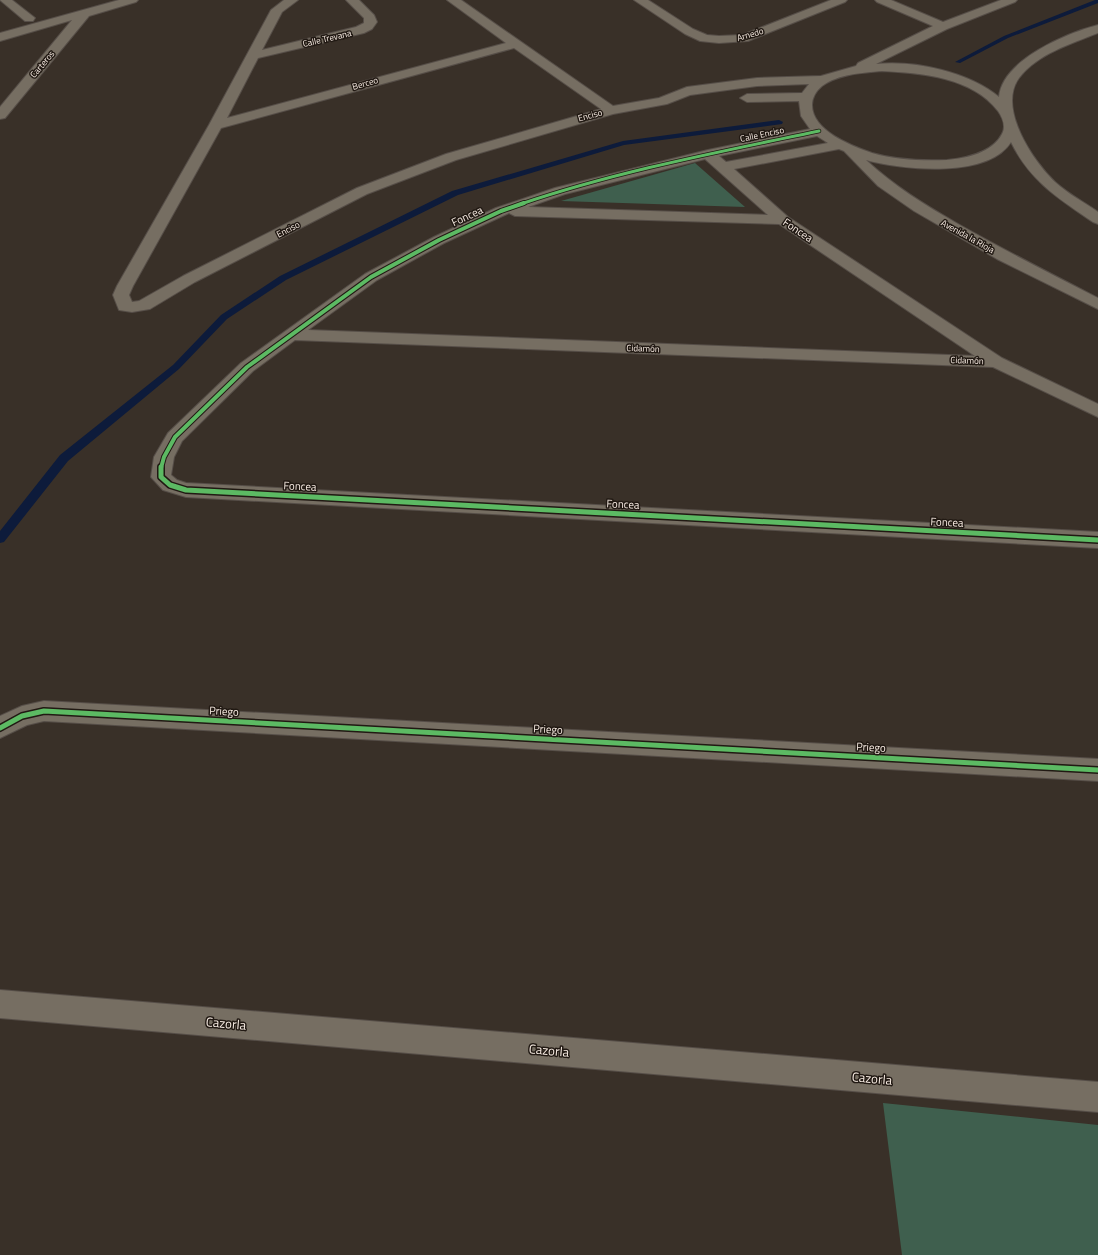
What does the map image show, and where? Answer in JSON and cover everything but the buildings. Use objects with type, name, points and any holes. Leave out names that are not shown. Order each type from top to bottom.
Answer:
[{"type":"street","points":[[5,0],[29,18]]},
{"type":"street","points":[[0,26],[92,0]]},
{"type":"street","points":[[0,37],[132,0]]},
{"type":"street","name":"Enciso","points":[[292,0],[277,10],[216,125],[125,286],[121,295],[125,306],[132,307],[144,305],[188,279],[362,191],[451,157],[611,110]]},
{"type":"street","name":"Calle Trevana","points":[[252,56],[360,30],[368,26],[371,22],[370,17],[352,0]]},
{"type":"street","name":"Enciso","points":[[453,0],[611,110]]},
{"type":"street","name":"Arnedo","points":[[640,0],[698,35],[716,39],[744,38],[834,1]]},
{"type":"street","points":[[882,0],[943,26]]},
{"type":"street","points":[[1011,0],[943,26],[854,70],[825,80],[813,88],[806,97],[805,108],[809,120],[819,131],[845,147],[879,159],[911,164],[950,164],[971,160],[992,152],[1007,141],[1011,127]]},
{"type":"street","name":"Carteros","points":[[0,115],[84,14]]},
{"type":"street","points":[[947,14],[961,19]]},
{"type":"street","points":[[1098,29],[1030,60],[1015,75],[1006,90],[1006,111],[1011,127],[1027,160],[1051,186],[1098,219]]},
{"type":"street","name":"Berceo","points":[[216,125],[410,71],[515,44]]},
{"type":"street","points":[[854,70],[882,68],[905,69],[942,75],[970,84],[992,96],[1006,111]]},
{"type":"street","points":[[662,101],[687,90],[710,87],[757,82],[825,80]]},
{"type":"street","points":[[735,98],[806,97]]},
{"type":"street","points":[[611,110],[662,101],[694,103]]},
{"type":"street","name":"Calle Enciso","points":[[708,154],[819,131]]},
{"type":"street","points":[[724,167],[845,147]]},
{"type":"street","name":"Avenida la Rioja","points":[[845,147],[866,169],[902,198],[966,235],[1098,304]]},
{"type":"street","name":"Foncea","points":[[1098,411],[996,362],[783,220],[708,154],[560,191],[501,211],[440,240],[371,277],[247,367],[175,438],[164,457],[161,468],[161,477],[170,485],[186,490],[1098,540]]},
{"type":"street","points":[[501,211],[783,220]]},
{"type":"street","name":"Cidamón","points":[[291,335],[996,362]]},
{"type":"street","name":"Priego","points":[[0,728],[22,716],[44,711],[1098,770]]},
{"type":"street","name":"Cazorla","points":[[0,1004],[1098,1097]]},
{"type":"green space","points":[[695,163],[745,207],[561,201]]},
{"type":"green space","points":[[883,1103],[1098,1125],[1098,1255],[902,1255]]},
{"type":"waterway","points":[[958,62],[1006,37],[1098,1]]},
{"type":"waterway","points":[[0,539],[64,458],[176,367],[224,317],[283,278],[455,193],[623,143],[779,122]]},
{"type":"cycle path","points":[[819,131],[708,154],[560,191],[501,211],[439,240],[371,277],[247,367],[175,437],[164,457],[161,468],[161,477],[170,485],[186,490],[1098,540]]},
{"type":"cycle path","points":[[0,728],[22,716],[44,711],[1098,770]]}]
